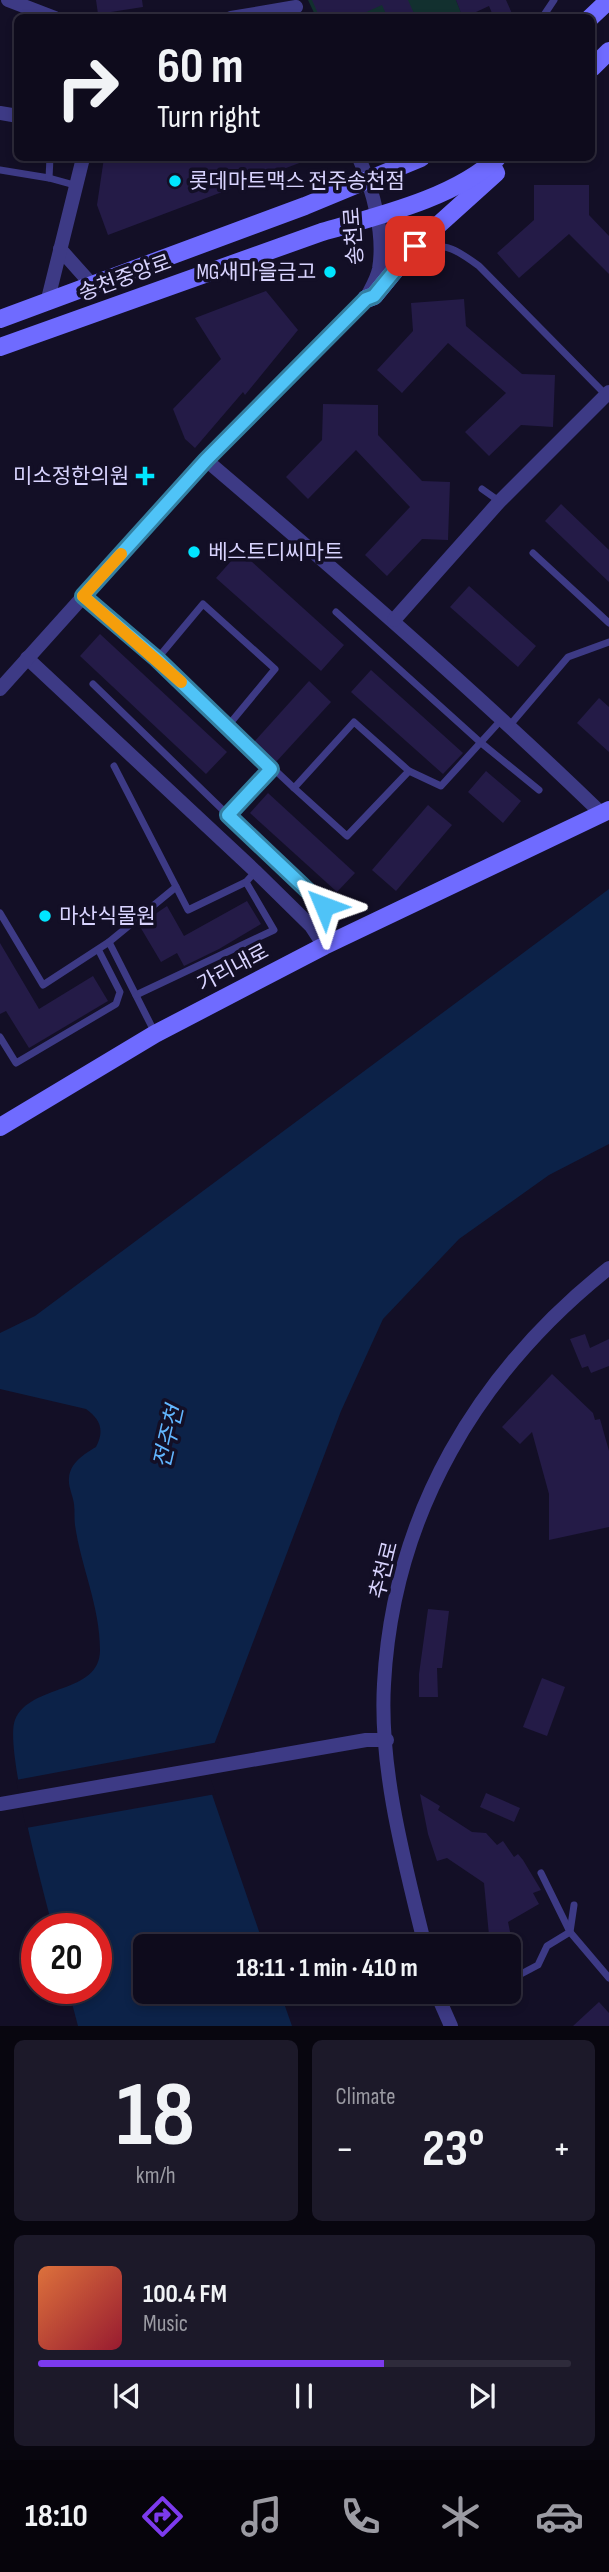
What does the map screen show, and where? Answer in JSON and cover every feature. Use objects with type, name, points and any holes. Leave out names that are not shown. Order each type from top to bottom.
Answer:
[{"type":"street","points":[[8,0],[43,14]]},
{"type":"street","points":[[594,14],[608,1]]},
{"type":"street","points":[[257,14],[297,8]]},
{"type":"street","points":[[595,65],[609,51]]},
{"type":"street","points":[[47,303],[82,161]]},
{"type":"street","name":"송천로","points":[[0,690],[206,460],[366,299],[379,271],[376,216],[368,179],[360,161]]},
{"type":"street","name":"송천중앙로","points":[[0,319],[305,206],[413,161]]},
{"type":"street","name":"송천중앙로","points":[[0,347],[444,191],[492,161]]},
{"type":"street","points":[[366,299],[374,296],[415,246],[496,173],[494,161]]},
{"type":"street","points":[[60,249],[93,286]]},
{"type":"street","points":[[394,620],[499,502],[607,393]]},
{"type":"street","points":[[206,460],[394,620],[605,811]]},
{"type":"street","points":[[27,658],[250,876],[311,926],[324,946]]},
{"type":"street","name":"가리내로","points":[[1,1124],[155,1034],[324,946],[605,811]]},
{"type":"street","name":"추천로","points":[[422,1934],[392,1797],[384,1686],[389,1635],[417,1526],[441,1471],[470,1418],[508,1364],[539,1329],[609,1268]]},
{"type":"street","points":[[0,1804],[366,1741],[387,1740]]},
{"type":"street","points":[[441,2004],[451,2026]]},
{"type":"lane","points":[[49,178],[50,161]]},
{"type":"lane","points":[[0,170],[78,186]]},
{"type":"lane","points":[[415,246],[438,245],[456,249],[479,266],[607,393]]},
{"type":"lane","points":[[482,489],[499,502]]},
{"type":"lane","points":[[533,553],[609,623]]},
{"type":"lane","points":[[83,596],[157,659],[271,769],[348,836],[409,771]]},
{"type":"lane","points":[[157,659],[203,604],[275,669],[228,727]]},
{"type":"lane","points":[[336,612],[480,742],[539,790]]},
{"type":"lane","points":[[294,788],[354,722],[409,771],[441,786],[480,742],[506,722],[568,657],[609,642]]},
{"type":"lane","points":[[93,684],[324,906]]},
{"type":"lane","points":[[114,766],[188,910],[250,876],[274,930],[136,995]]},
{"type":"lane","points":[[228,815],[271,769]]},
{"type":"lane","points":[[0,913],[43,985],[99,951],[176,887]]},
{"type":"lane","points":[[109,943],[155,1034]]},
{"type":"lane","points":[[0,1037],[16,1063],[116,1004],[120,992],[99,951]]},
{"type":"lane","points":[[541,1873],[570,1931],[609,1978]]},
{"type":"lane","points":[[521,1974],[538,1965],[547,1946],[570,1931],[574,1905]]},
{"type":"green space","points":[[308,0],[456,0],[462,14],[315,14]]},
{"type":"water","name":"전주천","points":[[609,889],[609,1144],[549,1175],[459,1239],[383,1319],[341,1411],[204,1771],[260,1934],[133,1934],[133,2004],[284,2004],[292,2026],[78,2026],[72,2004],[112,2004],[112,1913],[49,1913],[20,1789],[13,1735],[15,1720],[23,1708],[89,1675],[97,1664],[100,1650],[97,1618],[78,1541],[69,1481],[75,1463],[96,1447],[100,1425],[86,1409],[0,1389],[0,1333],[35,1316]]},
{"type":"pier","points":[[219,1742],[208,1771],[216,1794],[26,1828],[16,1780]]},
{"type":"building","points":[[96,0],[142,0],[143,7],[98,14]]},
{"type":"building","points":[[312,0],[408,0],[414,14],[386,14],[382,5],[362,14],[318,14]]},
{"type":"building","points":[[456,0],[506,0],[512,14],[492,14],[489,6],[472,14],[461,14]]},
{"type":"building","name":"롯데마트맥스 전주송천점","points":[[104,161],[305,161],[108,235],[97,205]]},
{"type":"building","points":[[534,185],[589,185],[589,215],[609,236],[609,274],[569,234],[519,278],[497,253],[534,220]]},
{"type":"building","points":[[266,291],[298,330],[245,395],[243,392],[195,448],[185,439],[173,409],[221,359],[195,318]]},
{"type":"building","points":[[464,299],[466,326],[522,374],[555,375],[553,427],[521,425],[489,456],[465,432],[506,393],[448,343],[402,393],[377,370],[413,331],[411,303]]},
{"type":"building","points":[[323,404],[378,405],[378,435],[422,481],[450,482],[448,540],[422,539],[387,576],[365,555],[410,507],[356,450],[308,499],[286,477],[322,440]]},
{"type":"building","points":[[561,504],[609,550],[609,582],[545,521]]},
{"type":"building","points":[[240,551],[344,645],[321,671],[216,578]]},
{"type":"building","points":[[469,586],[536,646],[518,667],[450,607]]},
{"type":"building","points":[[100,634],[227,752],[206,774],[80,656]]},
{"type":"building","points":[[371,670],[463,753],[443,774],[351,692]]},
{"type":"building","points":[[309,681],[331,702],[276,762],[254,742]]},
{"type":"building","points":[[599,698],[609,707],[609,752],[577,723]]},
{"type":"building","points":[[486,771],[521,801],[503,823],[468,792]]},
{"type":"building","points":[[268,793],[355,873],[337,892],[250,813]]},
{"type":"building","points":[[428,805],[452,825],[396,891],[372,870]]},
{"type":"building","points":[[247,901],[261,924],[184,966],[177,953],[161,962],[139,925],[167,906],[184,936]]},
{"type":"building","points":[[0,943],[39,1009],[93,976],[108,1001],[29,1048],[6,1011],[0,1014]]},
{"type":"building","points":[[585,1334],[590,1348],[609,1339],[609,1366],[591,1373],[588,1366],[582,1368],[570,1339]]},
{"type":"building","points":[[552,1374],[593,1413],[595,1420],[600,1419],[609,1451],[609,1527],[549,1540],[549,1494],[532,1432],[520,1444],[502,1427]]},
{"type":"building","points":[[428,1609],[449,1611],[442,1668],[437,1668],[438,1697],[419,1697],[419,1674]]},
{"type":"building","points":[[542,1678],[565,1687],[547,1736],[523,1727]]},
{"type":"building","points":[[486,1793],[520,1808],[514,1822],[480,1807]]},
{"type":"building","points":[[420,1794],[440,1806],[438,1810],[472,1832],[486,1833],[497,1845],[503,1841],[514,1857],[518,1854],[541,1890],[533,1893],[539,1904],[508,1922],[510,1934],[489,1934],[484,1883],[447,1858],[437,1861]]},
{"type":"building","points":[[599,2002],[609,2013],[609,2026],[573,2026]]},
{"type":"slow traffic","points":[[121,554],[83,596],[181,682]]},
{"type":"place","name":"롯데마트맥스 전주송천점","points":[[175,181]]},
{"type":"place","name":"MG새마을금고","points":[[330,272]]},
{"type":"place","name":"미소정한의원","points":[[145,476]]},
{"type":"place","name":"베스트디씨마트","points":[[194,552]]},
{"type":"place","name":"마산식물원","points":[[45,916]]},
{"type":"route","points":[[324,906],[228,815],[271,769],[157,659],[83,596],[206,460],[366,299],[374,296],[415,246]]}]
